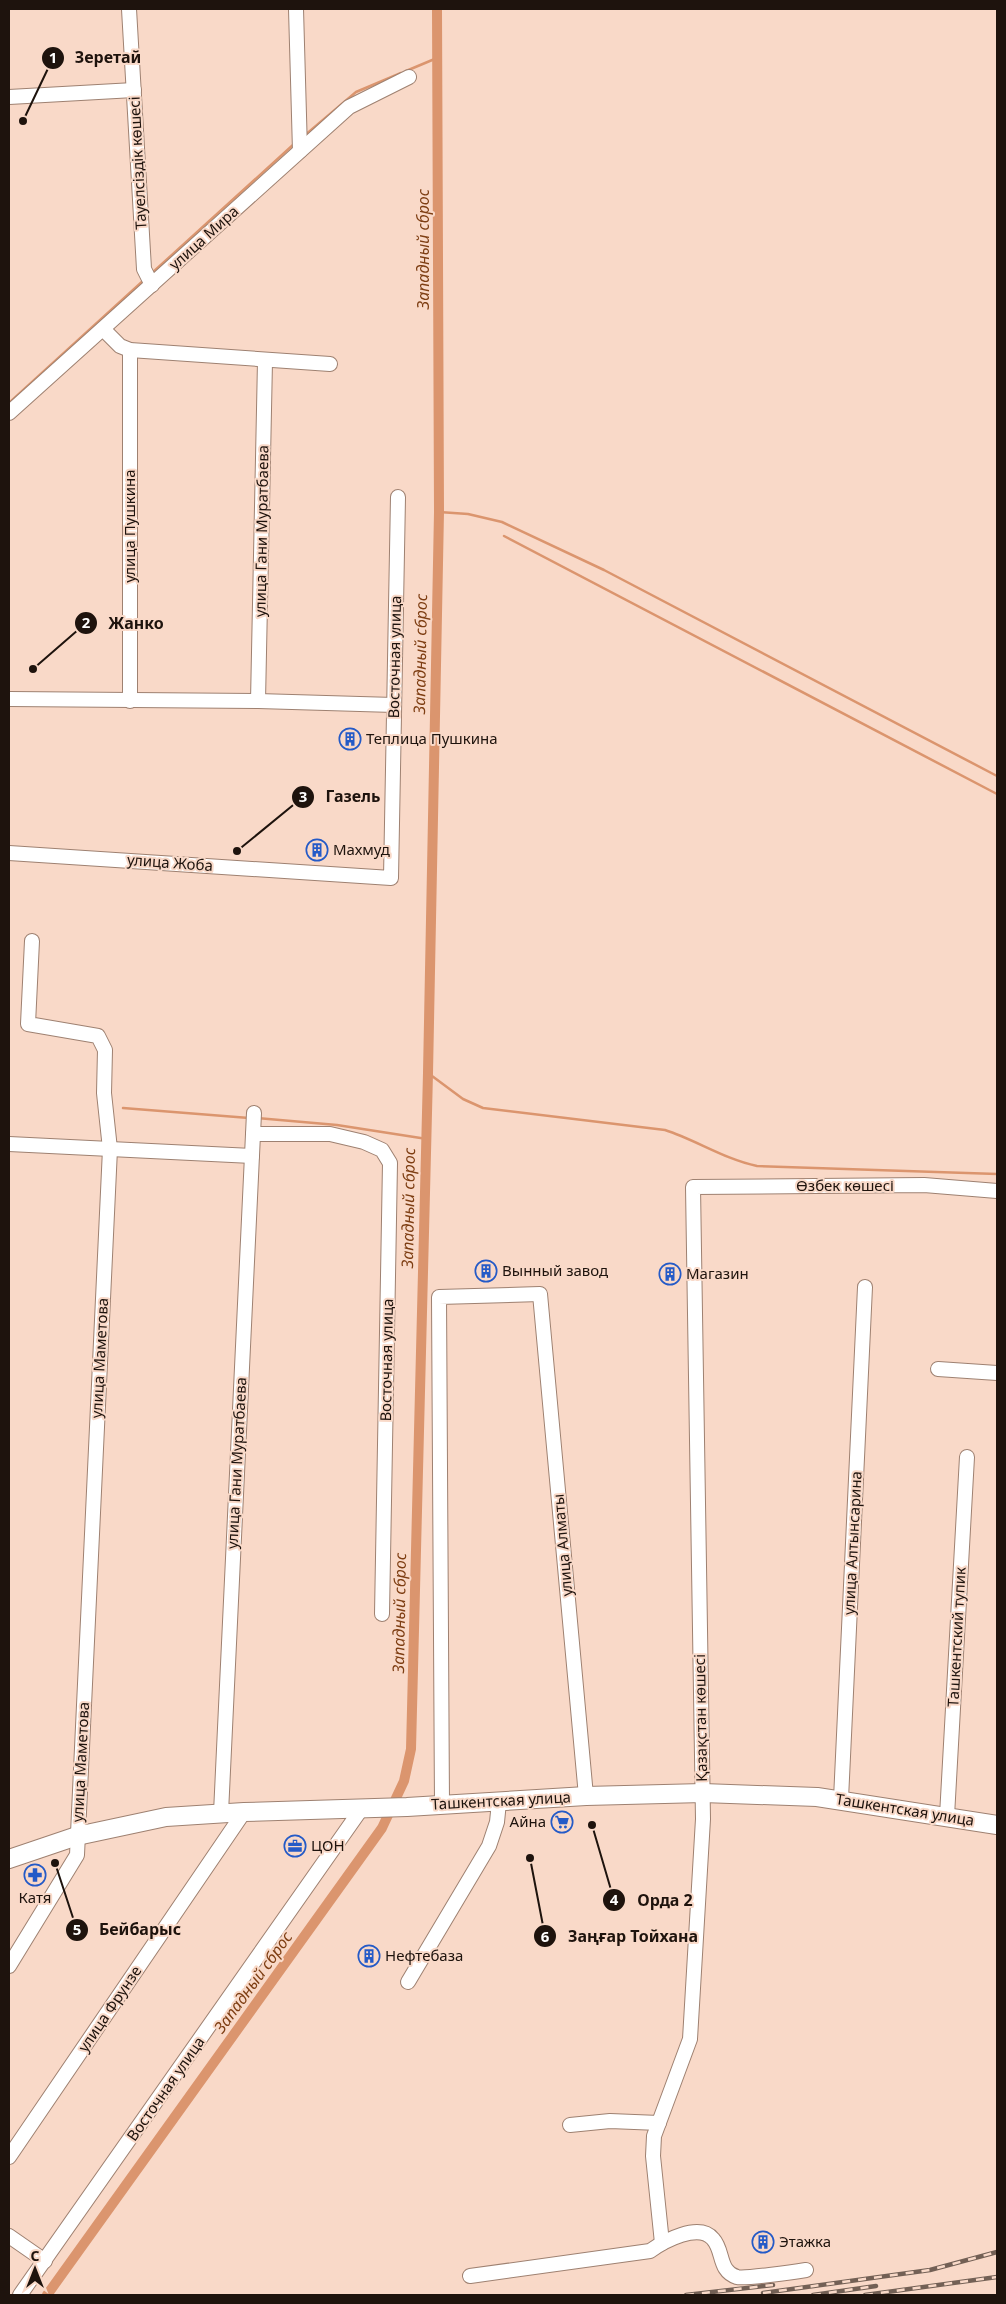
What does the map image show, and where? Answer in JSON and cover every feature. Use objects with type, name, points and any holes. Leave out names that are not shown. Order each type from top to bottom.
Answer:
[{"type":"main road","name":"Ташкентская улица","points":[[9,1859],[77,1836],[166,1817],[244,1812],[407,1807],[586,1796],[703,1793],[841,1799],[997,1825]]},
{"type":"street","name":"Тауелсіздік көшесі","points":[[129,9],[144,269],[152,284]]},
{"type":"street","points":[[296,9],[300,151]]},
{"type":"street","name":"улица Мира","points":[[9,414],[349,107],[409,78]]},
{"type":"street","points":[[9,97],[134,90]]},
{"type":"street","points":[[103,329],[120,346],[130,350],[265,361],[330,364]]},
{"type":"street","name":"улица Пушкина","points":[[130,350],[130,701]]},
{"type":"street","name":"улица Гани Муратбаева","points":[[258,701],[265,361]]},
{"type":"street","name":"Восточная улица","points":[[391,878],[398,496]]},
{"type":"street","points":[[9,699],[258,701],[394,705]]},
{"type":"street","name":"улица Жоба","points":[[9,853],[391,878]]},
{"type":"street","name":"улица Маметова","points":[[9,1966],[77,1855],[110,1149],[104,1093],[104,1050],[98,1036],[28,1024],[32,941]]},
{"type":"street","name":"улица Гани Муратбаева","points":[[221,1813],[254,1113]]},
{"type":"street","name":"Восточная улица","points":[[253,1134],[330,1134],[364,1142],[382,1150],[390,1163],[382,1614]]},
{"type":"street","points":[[9,1144],[252,1156]]},
{"type":"street","name":"Өзбек көшесі","points":[[693,1187],[924,1185],[997,1190]]},
{"type":"street","name":"Қазақстан көшесі","points":[[662,2243],[652,2156],[654,2136],[690,2039],[703,1793],[693,1187]]},
{"type":"street","name":"улица Алтынсарина","points":[[841,1799],[865,1287]]},
{"type":"street","name":"улица Алматы","points":[[442,1805],[439,1297],[540,1294],[586,1796]]},
{"type":"street","points":[[938,1369],[997,1373]]},
{"type":"street","name":"Ташкентский тупик","points":[[947,1816],[967,1458]]},
{"type":"street","points":[[408,1982],[489,1846],[497,1822],[499,1802]]},
{"type":"street","name":"Восточная улица","points":[[20,2295],[369,1808]]},
{"type":"street","name":"улица Фрунзе","points":[[9,2157],[244,1812]]},
{"type":"street","points":[[570,2125],[610,2121],[659,2123]]},
{"type":"street","points":[[470,2276],[650,2251],[675,2236],[702,2233],[713,2239],[724,2268],[737,2277],[806,2270]]},
{"type":"street","points":[[9,2236],[45,2261]]},
{"type":"waterway","name":"Западный сброс","points":[[47,2295],[382,1828],[404,1781],[411,1749],[428,1073],[439,512],[437,9]]},
{"type":"waterway","points":[[406,71],[437,58]]},
{"type":"waterway","points":[[304,136],[356,92],[401,73]]},
{"type":"waterway","points":[[152,273],[294,144]]},
{"type":"waterway","points":[[9,403],[144,280]]},
{"type":"waterway","points":[[439,512],[468,514],[502,522],[604,570],[997,776]]},
{"type":"waterway","points":[[504,536],[997,794]]},
{"type":"waterway","points":[[428,1073],[463,1099],[483,1108],[665,1130],[733,1159],[757,1166],[997,1174]]},
{"type":"waterway","points":[[123,1108],[249,1118]]},
{"type":"waterway","points":[[257,1118],[337,1125],[427,1139]]},
{"type":"railway","points":[[763,2293],[930,2270],[997,2252]]},
{"type":"railway","points":[[865,2295],[997,2277]]},
{"type":"railway","points":[[686,2295],[773,2285]]},
{"type":"railway","points":[[813,2295],[876,2286]]},
{"type":"place","name":"Зеретай","points":[[23,121]]},
{"type":"place","name":"Жанко","points":[[33,669]]},
{"type":"place","name":"Теплица Пушкина","points":[[350,739]]},
{"type":"place","name":"Махмуд","points":[[317,850]]},
{"type":"place","name":"Газель","points":[[237,851]]},
{"type":"place","name":"Вынный завод","points":[[486,1271]]},
{"type":"place","name":"Магазин","points":[[670,1274]]},
{"type":"place","name":"Айна","points":[[562,1822]]},
{"type":"place","name":"Орда 2","points":[[592,1825]]},
{"type":"place","name":"ЦОН","points":[[295,1846]]},
{"type":"place","name":"Заңғар Тойхана","points":[[530,1858]]},
{"type":"place","name":"Бейбарыс","points":[[55,1863]]},
{"type":"place","name":"Катя","points":[[35,1875]]},
{"type":"place","name":"Нефтебаза","points":[[369,1956]]},
{"type":"place","name":"Этажка","points":[[763,2242]]}]
